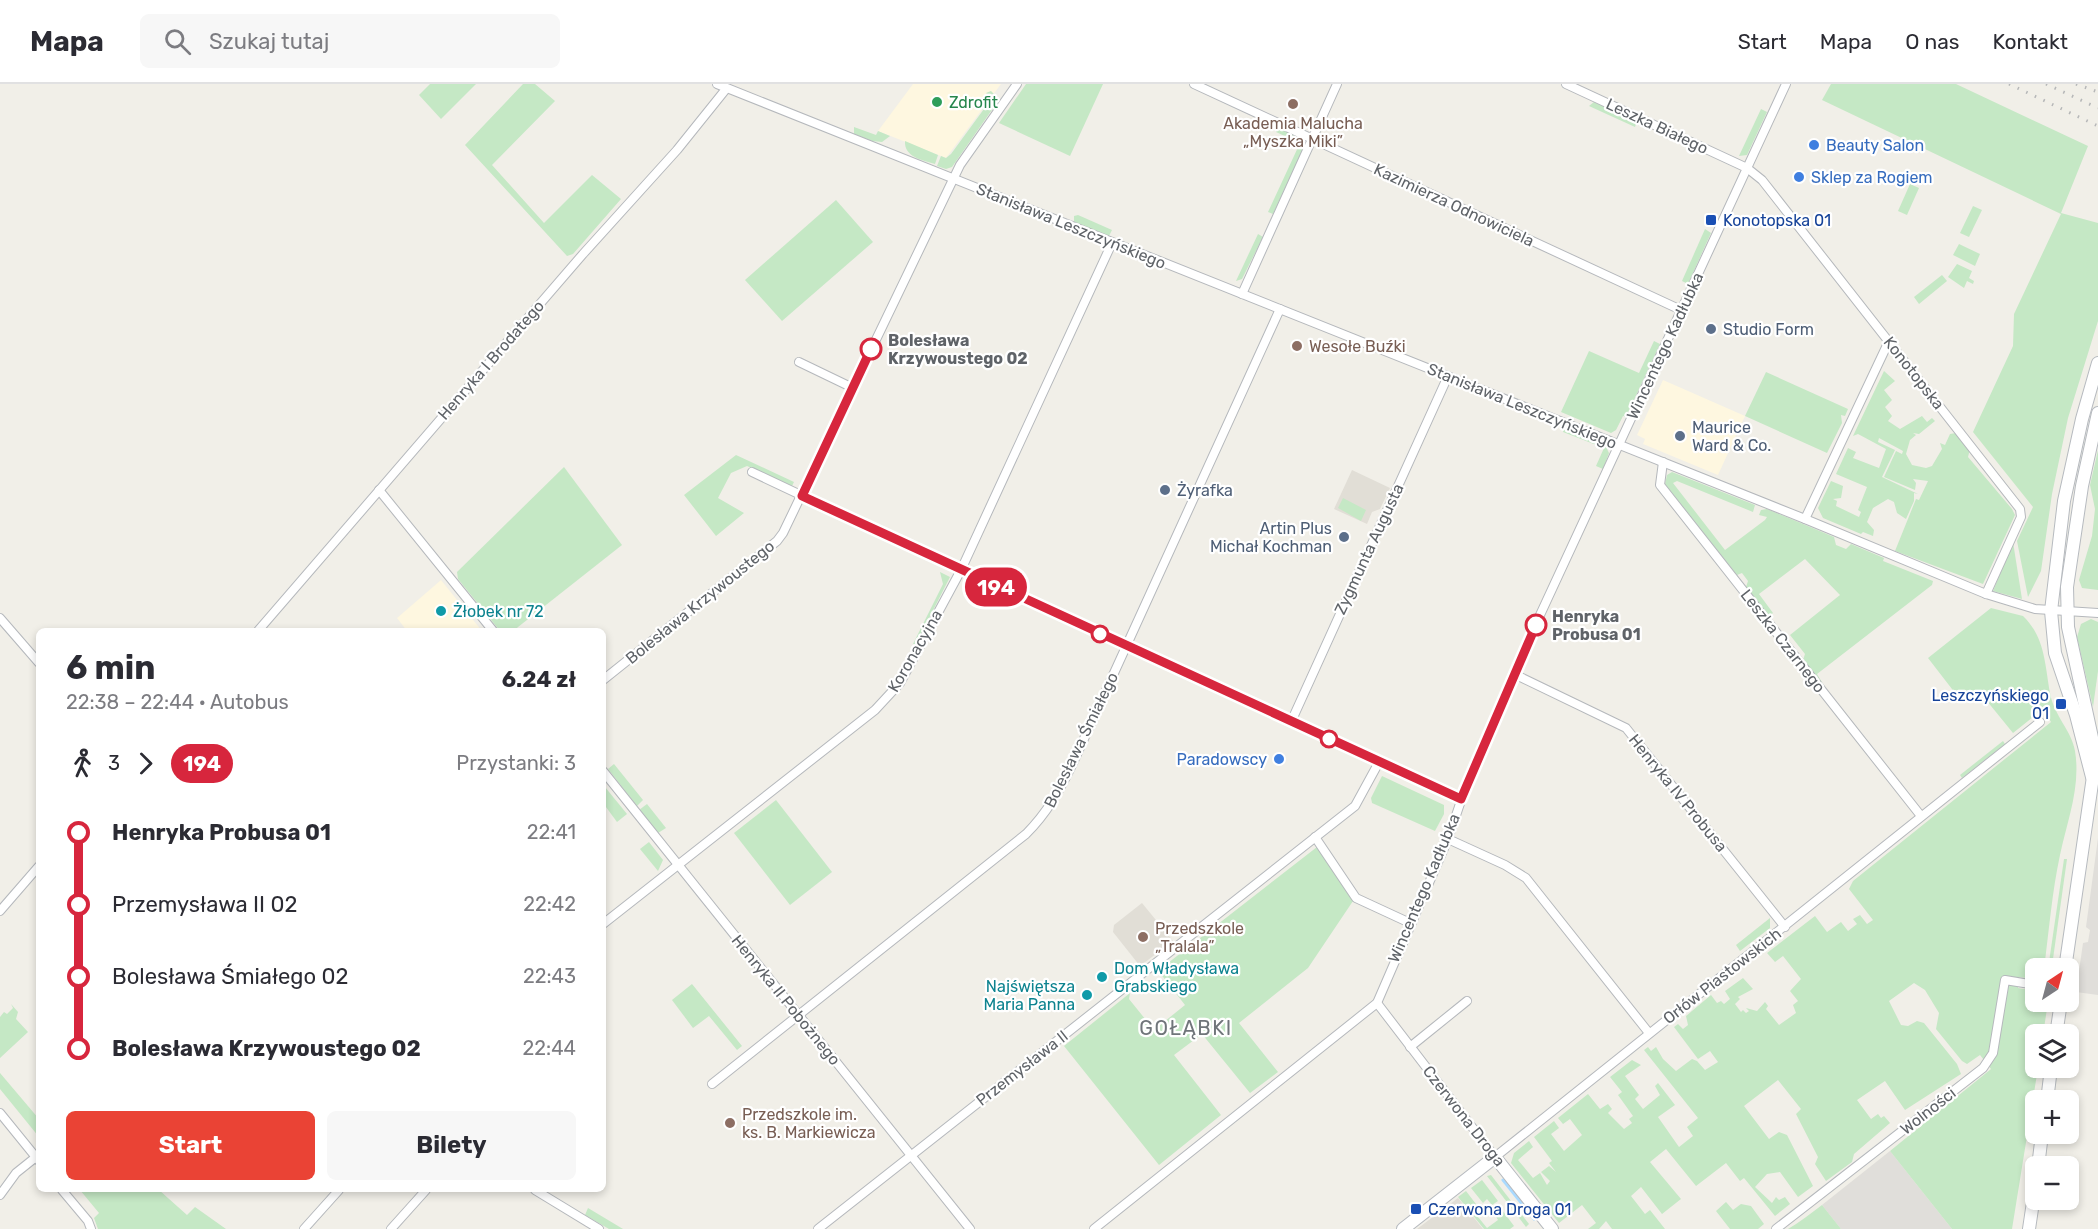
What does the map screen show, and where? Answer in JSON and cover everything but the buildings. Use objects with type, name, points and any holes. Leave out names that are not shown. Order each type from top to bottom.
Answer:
[{"type":"street","name":"Stanisława Leszczyńskiego","points":[[717,84],[1619,444],[1986,594],[2051,611],[2098,613]]},
{"type":"street","name":"Bolesława Krzywoustego","points":[[606,678],[777,541],[802,496],[954,178],[966,156],[1017,84]]},
{"type":"street","name":"Kazimierza Odnowiciela","points":[[1194,84],[1681,310]]},
{"type":"street","points":[[1242,294],[1337,84]]},
{"type":"street","name":"Leszka Białego","points":[[1566,84],[1747,168]]},
{"type":"street","name":"Wincentego Kadłubka","points":[[1094,1229],[1377,1003],[1448,839],[1461,799],[1514,674],[1786,84]]},
{"type":"street","name":"Henryka I Brodatego","points":[[260,628],[583,254],[677,150],[726,89]]},
{"type":"street","name":"Konotopska","points":[[1747,168],[1762,180],[2020,509],[2021,517],[1986,594]]},
{"type":"street","name":"Koronacyjna","points":[[606,922],[875,710],[894,692],[961,570],[1112,243]]},
{"type":"street","name":"Bolesława Śmiałego","points":[[712,1084],[1026,834],[1041,819],[1058,794],[1280,309]]},
{"type":"street","points":[[1805,519],[1889,341]]},
{"type":"street","points":[[799,362],[853,388]]},
{"type":"street","points":[[2092,777],[2076,715],[2055,653],[2051,611],[2066,491],[2079,430],[2098,363]]},
{"type":"street","name":"Zygmunta Augusta","points":[[1291,722],[1448,376]]},
{"type":"street","points":[[2067,958],[2095,765],[2094,743],[2070,641],[2067,612],[2075,526],[2098,413]]},
{"type":"street","name":"Leszka Czarnego","points":[[1663,462],[1660,485],[1921,816]]},
{"type":"street","points":[[752,472],[1461,799]]},
{"type":"street","points":[[379,490],[491,628]]},
{"type":"street","points":[[0,618],[36,660]]},
{"type":"street","name":"Henryka IV Probusa","points":[[1514,674],[1626,728],[1785,927]]},
{"type":"street","name":"Orłów Piastowskich","points":[[1403,1229],[2040,722]]},
{"type":"street","name":"Przemysława II","points":[[818,1229],[1360,801],[1379,762]]},
{"type":"street","name":"Henryka II Pobożnego","points":[[606,775],[970,1229]]},
{"type":"street","points":[[1315,837],[1356,898],[1410,923]]},
{"type":"street","points":[[1448,839],[1505,865],[1526,878],[1649,1033]]},
{"type":"street","points":[[0,911],[36,869]]},
{"type":"street","name":"Wolności","points":[[1776,1229],[1983,1068],[1993,1053],[2005,980],[2025,984]]},
{"type":"street","points":[[1410,1047],[1467,1001]]},
{"type":"street","name":"Czerwona Droga","points":[[1377,1003],[1552,1229]]},
{"type":"street","points":[[0,1113],[36,1158]]},
{"type":"street","points":[[0,1195],[16,1173],[36,1160]]},
{"type":"street","points":[[64,1192],[88,1221],[91,1229]]},
{"type":"street","points":[[304,1229],[337,1192]]},
{"type":"street","points":[[391,1229],[424,1192]]},
{"type":"street","points":[[538,1192],[598,1229]]},
{"type":"street","points":[[2029,1229],[2032,1210]]},
{"type":"shaded area","points":[[913,84],[1001,84],[946,158],[878,131]]},
{"type":"shaded area","points":[[1663,380],[1745,416],[1718,475],[1643,444],[1645,439],[1637,435]]},
{"type":"shaded area","points":[[1352,470],[1390,488],[1380,509],[1372,512],[1367,524],[1334,509]]},
{"type":"shaded area","points":[[441,580],[480,628],[405,628],[397,618]]},
{"type":"shaded area","points":[[2098,838],[2098,995],[2079,992],[2083,943],[2088,942],[2090,930],[2086,927]]},
{"type":"shaded area","name":"Przedszkole „Tralala”","points":[[1142,903],[1173,941],[1140,966],[1113,932],[1114,925]]},
{"type":"shaded area","points":[[1890,1151],[1952,1229],[1841,1229],[1822,1205]]},
{"type":"shaded area","points":[[1458,1198],[1483,1229],[1417,1229]]},
{"type":"green space","points":[[430,84],[476,84],[441,119],[419,95]]},
{"type":"green space","points":[[523,84],[535,84],[555,101],[492,165],[544,223],[592,175],[621,199],[573,254],[567,256],[465,145]]},
{"type":"green space","points":[[1026,84],[1103,84],[1070,156],[999,123]]},
{"type":"green space","points":[[1831,84],[1956,84],[2088,146],[2061,213],[2098,223],[2098,321],[2068,418],[2052,494],[2041,571],[2028,597],[2017,541],[2033,507],[1973,432],[2013,346],[2014,314],[2061,214],[1822,100]]},
{"type":"green space","points":[[991,91],[996,104],[952,167],[946,169],[937,166],[941,156],[946,158],[951,154],[992,98],[986,93]]},
{"type":"green space","points":[[1594,102],[1637,121],[1635,127],[1589,106]]},
{"type":"green space","points":[[1761,109],[1767,112],[1747,155],[1739,156]]},
{"type":"green space","points":[[854,127],[876,135],[878,131],[890,136],[882,142],[872,141],[854,134]]},
{"type":"green space","points":[[1278,128],[1300,138],[1304,147],[1273,214],[1268,212],[1300,143],[1276,132]]},
{"type":"green space","points":[[905,141],[938,155],[935,164],[907,151]]},
{"type":"green space","points":[[1910,184],[1919,188],[1907,215],[1898,211]]},
{"type":"green space","points":[[836,200],[873,242],[782,321],[745,280]]},
{"type":"green space","points":[[1973,206],[1982,210],[1969,237],[1960,233]]},
{"type":"green space","points":[[1078,215],[1112,230],[1109,236],[1074,222],[1074,216]]},
{"type":"green space","points":[[1705,229],[1711,233],[1688,284],[1682,281]]},
{"type":"green space","points":[[1258,234],[1263,237],[1242,279],[1236,281]]},
{"type":"green space","points":[[1959,244],[1980,254],[1975,266],[1953,255]]},
{"type":"green space","points":[[1957,264],[1972,271],[1969,278],[1974,281],[1973,284],[1967,281],[1964,288],[1948,277]]},
{"type":"green space","points":[[1942,275],[1947,281],[1919,304],[1914,297]]},
{"type":"green space","points":[[1654,341],[1660,344],[1626,417],[1623,416],[1616,430],[1611,433],[1561,412],[1589,351],[1639,373]]},
{"type":"green space","points":[[1884,371],[1895,381],[1884,390],[1892,400],[1885,407],[1892,416],[1888,421],[1900,429],[1922,416],[1927,422],[1932,418],[1935,421],[1919,434],[1913,433],[1916,435],[1910,440],[1906,454],[1912,465],[1926,468],[1932,466],[1942,449],[1940,443],[1945,445],[1950,434],[1956,433],[1970,449],[1968,457],[2015,515],[1983,584],[1895,551],[1916,499],[1919,500],[1928,481],[1913,479],[1916,483],[1915,490],[1884,477],[1896,451],[1902,454],[1903,451],[1879,438],[1878,442],[1895,450],[1882,477],[1918,494],[1914,493],[1914,501],[1906,519],[1897,513],[1894,502],[1888,499],[1873,508],[1867,522],[1874,530],[1873,536],[1863,532],[1861,534],[1823,518],[1818,508],[1831,481],[1843,486],[1841,498],[1833,499],[1837,501],[1836,506],[1859,517],[1861,512],[1858,510],[1867,487],[1836,474],[1848,448],[1856,452],[1853,458],[1879,468],[1886,449],[1858,434],[1853,436]]},
{"type":"green space","points":[[1766,372],[1848,409],[1845,416],[1841,415],[1842,423],[1827,453],[1745,416]]},
{"type":"green space","points":[[1564,428],[1605,445],[1609,453],[1603,469],[1596,466],[1604,448],[1563,432]]},
{"type":"green space","points":[[2098,450],[2098,590],[2082,588],[2079,580],[2092,536],[2095,509],[2090,485]]},
{"type":"green space","points":[[736,455],[794,482],[792,486],[747,466],[731,473],[718,498],[744,513],[716,536],[684,495]]},
{"type":"green space","points":[[564,467],[622,545],[517,628],[498,628],[458,579],[457,572]]},
{"type":"green space","points":[[1672,472],[1755,505],[1753,512],[1677,481],[1673,483],[1725,550],[1765,520],[1767,517],[1759,515],[1761,510],[1767,509],[1834,537],[1836,545],[1846,549],[1851,544],[1884,558],[1883,561],[1933,581],[1932,585],[1817,674],[1826,689],[1803,660],[1805,654],[1790,635],[1840,595],[1805,559],[1759,594],[1773,613],[1769,616],[1746,587],[1748,581],[1742,573],[1737,575],[1665,484],[1667,475]]},
{"type":"green space","points":[[1343,498],[1366,510],[1361,521],[1338,508]]},
{"type":"green space","points":[[2013,542],[2022,599],[1993,591]]},
{"type":"green space","points":[[940,572],[950,577],[916,644],[913,644],[943,584]]},
{"type":"green space","points":[[1991,608],[2023,616],[2040,642],[2052,701],[2075,751],[2075,791],[2055,883],[2045,958],[2025,958],[2025,978],[2019,977],[2018,988],[2025,989],[2025,1012],[2046,1012],[2045,1024],[2025,1024],[2025,1078],[2036,1078],[2034,1090],[2025,1090],[2026,1144],[2012,1229],[1952,1229],[1890,1151],[1991,1069],[1980,1055],[1967,1064],[1962,1061],[1936,1029],[1939,1013],[1925,990],[1914,983],[1889,1001],[1901,1025],[1908,1026],[1917,1021],[1924,1023],[1957,1064],[1961,1074],[1905,1110],[1885,1081],[1857,1100],[1871,1119],[1878,1114],[1881,1118],[1884,1116],[1890,1123],[1854,1154],[1852,1162],[1826,1181],[1815,1164],[1818,1157],[1796,1114],[1801,1109],[1778,1080],[1744,1106],[1769,1139],[1779,1132],[1787,1135],[1813,1186],[1798,1197],[1780,1172],[1767,1174],[1755,1187],[1772,1203],[1776,1197],[1779,1200],[1785,1197],[1790,1204],[1775,1216],[1744,1178],[1740,1181],[1726,1163],[1696,1186],[1666,1149],[1650,1162],[1681,1199],[1662,1214],[1641,1187],[1631,1196],[1645,1214],[1650,1210],[1665,1229],[1612,1229],[1606,1221],[1599,1229],[1588,1229],[1596,1223],[1582,1205],[1559,1223],[1511,1163],[1514,1153],[1529,1141],[1533,1147],[1518,1160],[1533,1178],[1540,1173],[1547,1185],[1550,1181],[1541,1172],[1549,1166],[1556,1172],[1549,1163],[1552,1161],[1534,1137],[1554,1121],[1559,1128],[1551,1134],[1564,1151],[1582,1135],[1570,1119],[1563,1124],[1558,1118],[1588,1094],[1600,1109],[1608,1104],[1612,1109],[1608,1113],[1624,1129],[1632,1123],[1629,1119],[1633,1116],[1618,1095],[1622,1092],[1610,1077],[1632,1060],[1641,1065],[1625,1076],[1639,1095],[1635,1099],[1643,1109],[1660,1095],[1655,1086],[1658,1083],[1675,1105],[1658,1117],[1679,1147],[1693,1136],[1687,1127],[1698,1118],[1644,1050],[1648,1047],[1651,1051],[1656,1047],[1663,1059],[1676,1071],[1692,1059],[1705,1070],[1718,1062],[1710,1051],[1698,1059],[1674,1027],[1678,1024],[1683,1029],[1688,1025],[1686,1016],[1711,995],[1717,1003],[1721,1001],[1724,1004],[1730,999],[1725,991],[1743,978],[1753,989],[1738,997],[1740,999],[1735,1004],[1741,1012],[1749,1011],[1746,1008],[1757,1011],[1765,1002],[1768,1006],[1766,1009],[1779,1025],[1796,1013],[1793,1005],[1798,1001],[1790,991],[1801,979],[1783,956],[1775,962],[1767,953],[1815,916],[1827,932],[1841,922],[1848,931],[1857,924],[1853,919],[1860,915],[1867,924],[1873,920],[1849,889],[1853,881],[2051,722],[2043,709],[2013,733],[1978,690],[1962,702],[1928,658]]},
{"type":"green space","points":[[2091,619],[2098,622],[2098,671],[2093,707],[2077,637],[2081,624]]},
{"type":"green space","points":[[2003,741],[2005,744],[1962,778],[1960,775]]},
{"type":"green space","points":[[614,764],[643,800],[637,806],[608,769]]},
{"type":"green space","points":[[1382,776],[1444,805],[1444,814],[1435,831],[1372,803],[1371,798]]},
{"type":"green space","points":[[606,788],[627,814],[617,822],[606,807]]},
{"type":"green space","points":[[776,800],[832,872],[790,905],[734,833]]},
{"type":"green space","points":[[647,804],[666,828],[658,833],[639,810]]},
{"type":"green space","points":[[649,842],[663,860],[658,871],[640,849]]},
{"type":"green space","points":[[1317,847],[1353,901],[1308,968],[1239,1023],[1278,1072],[1250,1093],[1202,1034],[1174,1055],[1221,1115],[1159,1165],[1064,1046],[1130,993],[1129,999],[1154,1030],[1185,1005],[1160,973],[1168,963]]},
{"type":"green space","points":[[2064,859],[2067,859],[2053,958],[2050,958]]},
{"type":"green space","points":[[1770,918],[1770,928],[1740,951],[1736,945]]},
{"type":"green space","points":[[692,984],[742,1046],[737,1050],[709,1016],[693,1028],[672,1000]]},
{"type":"green space","points":[[11,1004],[18,1012],[16,1019],[28,1032],[0,1058],[0,1017],[4,1012],[7,1014],[13,1008]]},
{"type":"green space","points":[[0,1073],[36,1115],[36,1133],[0,1089]]},
{"type":"green space","points":[[1491,1175],[1529,1224],[1526,1227],[1487,1176]]},
{"type":"green space","points":[[1482,1180],[1498,1201],[1492,1205],[1487,1199],[1483,1203],[1471,1188]]},
{"type":"green space","points":[[1466,1191],[1479,1208],[1474,1212],[1487,1228],[1498,1220],[1495,1215],[1502,1210],[1514,1226],[1510,1229],[1484,1229],[1458,1197]]},
{"type":"green space","points":[[82,1192],[161,1192],[187,1215],[195,1207],[226,1229],[98,1229],[94,1218],[99,1213]]},
{"type":"green space","points":[[1726,1202],[1733,1210],[1741,1204],[1751,1206],[1764,1224],[1758,1229],[1730,1229],[1716,1211]]},
{"type":"green space","points":[[1822,1205],[1841,1229],[1788,1229],[1801,1220]]},
{"type":"green space","points":[[588,1208],[623,1229],[609,1229],[585,1215]]},
{"type":"waterway","points":[[1503,1180],[1534,1219]]},
{"type":"railway","points":[[2009,84],[2098,126]]},
{"type":"railway","points":[[2046,84],[2098,108]]},
{"type":"railway","points":[[2076,84],[2098,92]]},
{"type":"bus line","name":"194","points":[[871,349],[802,496],[1136,652],[1461,799],[1536,625]]},
{"type":"place","name":"Zdrofit","points":[[937,102]]},
{"type":"place","name":"Akademia Malucha „Myszka Miki”","points":[[1293,104]]},
{"type":"place","name":"Beauty Salon","points":[[1814,145]]},
{"type":"place","name":"Sklep za Rogiem","points":[[1799,177]]},
{"type":"place","name":"Konotopska 01","points":[[1711,220]]},
{"type":"place","name":"Studio Form","points":[[1711,329]]},
{"type":"place","name":"Wesołe Buźki","points":[[1297,346]]},
{"type":"place","name":"Bolesława Krzywoustego 02","points":[[871,349]]},
{"type":"place","name":"Maurice Ward & Co.","points":[[1680,436]]},
{"type":"place","name":"Żyrafka","points":[[1165,490]]},
{"type":"place","name":"Artin Plus Michał Kochman","points":[[1344,537]]},
{"type":"place","name":"Żłobek nr 72","points":[[441,611]]},
{"type":"place","name":"Henryka Probusa 01","points":[[1536,625]]},
{"type":"place","name":"Leszczyńskiego 01","points":[[2061,704]]},
{"type":"place","name":"Paradowscy","points":[[1279,759]]},
{"type":"place","name":"Przedszkole „Tralala”","points":[[1143,937]]},
{"type":"place","name":"Dom Władysława Grabskiego","points":[[1102,977]]},
{"type":"place","name":"Najświętsza Maria Panna","points":[[1087,995]]},
{"type":"place","name":"Przedszkole im. ks. B. Markiewicza","points":[[730,1123]]},
{"type":"place","name":"Czerwona Droga 01","points":[[1416,1209]]},
{"type":"district","name":"GOŁĄBKI","points":[[1186,1028]]}]
